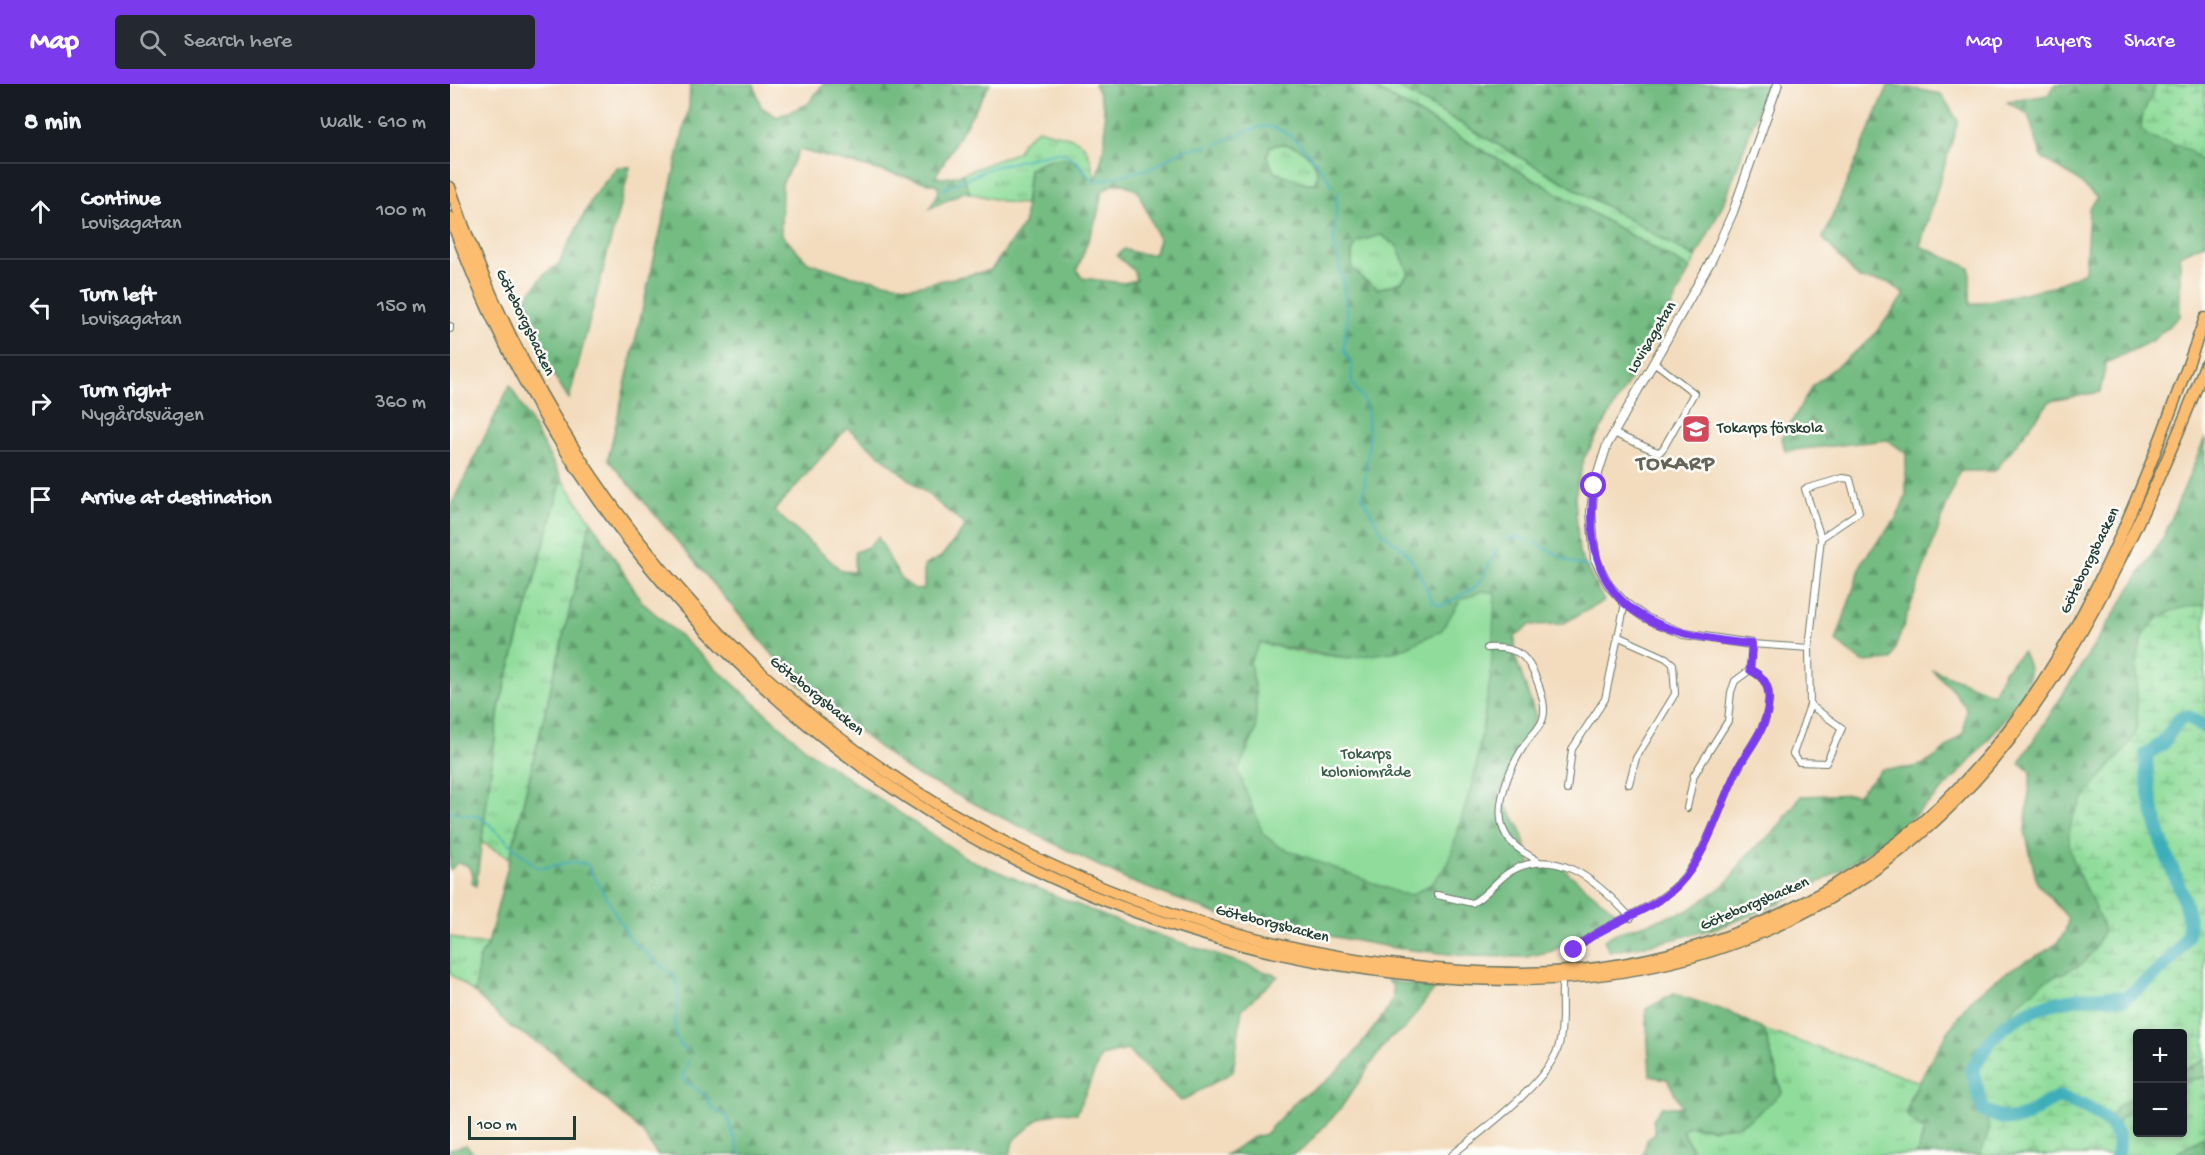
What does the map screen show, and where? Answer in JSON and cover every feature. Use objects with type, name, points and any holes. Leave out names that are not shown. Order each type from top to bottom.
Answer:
[{"type":"highway","name":"Göteborgsbacken","points":[[450,187],[486,281],[520,353],[560,426],[600,488],[672,581],[723,637],[833,734],[939,805],[993,837],[1106,890],[1275,944],[1390,964],[1452,971],[1518,973],[1620,965],[1684,950],[1742,930],[1806,902],[1851,875],[1904,837],[1953,792],[2002,739],[2064,647],[2136,503],[2205,318]]},
{"type":"highway","name":"Göteborgsbacken","points":[[450,217],[476,285],[514,363],[551,430],[593,496],[647,566],[708,636],[811,728],[869,772],[933,814],[1045,875],[1103,900],[1172,924],[1238,944],[1345,967],[1483,980],[1551,981],[1619,974],[1686,958],[1797,916],[1851,885],[1934,823],[1984,772],[2032,713],[2107,586],[2178,435],[2205,365]]},
{"type":"street","name":"Lovisagatan","points":[[1778,84],[1725,231],[1693,298],[1613,433],[1594,486],[1592,540],[1600,573],[1625,603],[1644,617],[1684,634],[1752,644],[1809,648]]},
{"type":"street","points":[[1613,433],[1655,451],[1660,452],[1664,447],[1694,393],[1654,362]]},
{"type":"street","points":[[1810,705],[1842,728],[1826,763],[1799,762],[1793,754],[1810,705],[1809,648],[1813,592],[1821,538],[1804,489],[1843,478],[1850,479],[1859,512],[1821,538]]},
{"type":"street","points":[[1566,790],[1572,749],[1605,699],[1625,603]]},
{"type":"street","points":[[1617,636],[1666,657],[1673,664],[1675,694],[1636,758],[1629,784]]},
{"type":"street","points":[[1687,808],[1694,775],[1728,721],[1731,692],[1735,681],[1750,670],[1752,644]]},
{"type":"street","points":[[1487,648],[1500,647],[1519,652],[1528,659],[1541,694],[1543,718],[1522,748],[1508,779],[1502,801],[1505,834],[1517,848],[1538,861],[1558,863],[1577,871],[1618,904],[1630,918]]},
{"type":"street","points":[[1569,957],[1579,944],[1650,907],[1679,883],[1697,857],[1737,770],[1759,735],[1768,708],[1769,690],[1762,677],[1750,670]]},
{"type":"street","points":[[1437,895],[1472,903],[1507,874],[1538,861]]},
{"type":"street","points":[[1452,1155],[1512,1105],[1556,1055],[1560,1043],[1562,985]]},
{"type":"green space","points":[[690,84],[754,84],[761,107],[777,117],[808,104],[823,84],[990,84],[935,177],[945,178],[962,174],[970,193],[964,192],[930,208],[939,191],[937,185],[799,150],[782,184],[781,234],[808,262],[848,275],[911,287],[991,270],[1024,224],[1029,169],[1037,164],[1061,158],[1069,160],[1076,163],[1087,177],[1095,180],[1104,145],[1105,119],[1100,95],[1094,84],[1367,84],[1690,269],[1665,320],[1584,458],[1575,496],[1579,553],[1604,601],[1562,624],[1530,625],[1515,637],[1515,656],[1536,717],[1499,795],[1520,827],[1531,866],[1557,864],[1617,913],[1604,924],[1552,951],[1526,957],[1467,956],[1395,948],[1222,916],[1127,880],[909,771],[794,680],[608,459],[689,107]],"holes":[[[1290,145],[1310,156],[1316,168],[1315,183],[1307,183],[1274,172],[1267,156],[1270,146]],[[1113,184],[1124,184],[1138,191],[1159,240],[1154,254],[1140,254],[1124,249],[1117,256],[1134,271],[1136,280],[1124,283],[1082,278],[1077,270],[1097,217],[1102,191]],[[1381,235],[1397,246],[1409,273],[1401,282],[1378,289],[1352,268],[1352,252],[1358,241]],[[847,428],[966,526],[941,557],[924,566],[924,589],[916,590],[900,578],[878,537],[868,547],[855,552],[854,572],[842,571],[774,511]],[[1461,600],[1492,636],[1491,673],[1475,773],[1448,864],[1431,884],[1411,895],[1246,748],[1256,731],[1256,695],[1250,662],[1260,643],[1348,658],[1399,651],[1442,630]]]},
{"type":"green space","points":[[1367,84],[1392,84],[1696,258],[1690,269]]},
{"type":"green space","points":[[1392,84],[1767,84],[1726,198],[1696,258]]},
{"type":"green space","points":[[1889,84],[1941,94],[1958,121],[1920,246],[1970,268],[1970,305],[2051,287],[2085,272],[2089,209],[2097,198],[2075,178],[2042,158],[2028,114],[2007,102],[2048,95],[2056,84],[2205,84],[2205,243],[2180,255],[2180,316],[2153,340],[2106,363],[2100,392],[2050,401],[1995,471],[1959,471],[1891,660],[1862,662],[1836,641],[1863,560],[1896,519],[1906,496],[1906,453],[1887,440],[1785,451],[1782,438],[1813,385],[1870,340],[1905,295],[1888,282],[1859,279],[1823,238]]},
{"type":"green space","points":[[2156,84],[2205,84],[2205,165],[2189,150],[2148,136],[2141,129],[2143,114]]},
{"type":"green space","points":[[1038,129],[1072,138],[1085,147],[1095,181],[1029,169],[1025,204],[1010,203],[970,193],[962,174],[1018,152],[1022,142]]},
{"type":"green space","points":[[1283,144],[1297,148],[1310,156],[1316,168],[1315,183],[1307,183],[1274,172],[1267,156],[1270,146]]},
{"type":"green space","points":[[617,167],[630,167],[569,399],[545,362],[526,299],[544,274],[558,265],[593,197]]},
{"type":"green space","points":[[1381,235],[1397,246],[1409,273],[1401,282],[1378,289],[1352,268],[1352,252],[1358,241]]},
{"type":"green space","points":[[510,385],[562,479],[499,708],[476,886],[472,883],[473,874],[467,865],[457,863],[450,870],[450,508]]},
{"type":"green space","points":[[2205,438],[2205,1077],[2187,1080],[2187,1029],[2133,1029],[2133,1109],[2119,1119],[2120,1155],[1917,1155],[1924,1131],[1906,1114],[1917,1087],[1947,1034],[1976,995],[2010,970],[2047,950],[2062,937],[2066,929],[2068,918],[2037,883],[2025,831],[2031,771],[2019,763],[2164,536]]},
{"type":"green space","points":[[562,479],[591,521],[510,858],[481,842],[499,708]]},
{"type":"green space","points":[[591,521],[642,602],[808,751],[968,859],[1109,918],[1278,976],[1242,1009],[1233,1072],[1181,1101],[1127,1050],[1101,1056],[1077,1113],[1059,1112],[1040,1118],[1013,1141],[1010,1155],[657,1155],[642,1132],[553,1052],[511,1027],[475,993],[479,959],[488,944],[510,858]]},
{"type":"green space","name":"Tokarps koloniområde","points":[[1482,591],[1495,593],[1491,673],[1475,773],[1448,864],[1431,884],[1411,895],[1399,893],[1280,847],[1263,834],[1238,771],[1256,731],[1256,695],[1250,662],[1260,643],[1304,653],[1348,658],[1399,651],[1442,630],[1460,600]]},
{"type":"green space","points":[[2205,605],[2205,1060],[2187,1068],[2187,1029],[2133,1029],[2133,1097],[2118,1106],[2106,1121],[2119,1141],[2117,1155],[1980,1155],[1990,1128],[1975,1091],[1972,1070],[2015,1007],[2043,982],[2081,965],[2094,950],[2104,930],[2073,860],[2069,837],[2071,823],[2085,796],[2135,735],[2137,664],[2145,634],[2154,622],[2166,614],[2183,608]]},
{"type":"green space","points":[[2022,652],[2029,672],[2028,681],[2020,698],[1975,755],[1947,785],[1884,840],[1813,886],[1738,920],[1658,943],[1610,952],[1604,940],[1614,934],[1689,910],[1720,888],[1731,878],[1747,855],[1775,831],[1801,796],[1858,794],[1882,769],[1920,766],[1943,751],[1964,732],[1966,708],[1952,689],[1931,669],[1993,694],[2004,671]]},
{"type":"green space","points":[[450,936],[469,943],[488,944],[479,959],[475,993],[450,974]]},
{"type":"green space","points":[[1387,980],[1434,989],[1404,1030],[1389,1038],[1340,1109],[1303,1149],[1290,1155],[1225,1155],[1252,1138],[1265,1134],[1300,1097],[1325,1082],[1351,1058],[1393,999],[1393,986]]},
{"type":"green space","points":[[1674,994],[1729,1012],[1764,1030],[1782,1093],[1749,1120],[1740,1124],[1720,1128],[1688,1126],[1682,1131],[1695,1155],[1643,1155],[1647,1140],[1655,1134],[1653,1119],[1662,1107],[1682,1107],[1667,1079],[1650,1076],[1646,1009]]},
{"type":"green space","points":[[1764,1030],[1920,1082],[1909,1099],[1916,1122],[1924,1131],[1917,1155],[1695,1155],[1682,1130],[1688,1126],[1715,1129],[1782,1093]]},
{"type":"green space","points":[[2205,1077],[2205,1136],[2174,1155],[2120,1155],[2118,1119],[2133,1109],[2133,1137],[2187,1137],[2187,1080]]},
{"type":"green space","points":[[2205,1136],[2205,1155],[2174,1155]]},
{"type":"green space","points":[[466,1145],[475,1155],[450,1155],[450,1149]]},
{"type":"waterway","points":[[1217,144],[1249,130],[1271,127],[1292,137],[1302,146],[1333,186]]},
{"type":"waterway","points":[[944,189],[993,167],[1057,152],[1066,154],[1075,160],[1095,182],[1151,168],[1183,150],[1209,146]]},
{"type":"waterway","points":[[1337,193],[1334,243],[1343,280],[1347,318],[1344,350],[1351,364],[1352,384],[1363,399],[1368,415],[1369,441],[1363,498],[1382,532],[1404,550],[1416,566],[1432,601],[1441,606],[1474,588],[1482,578],[1497,549]]},
{"type":"waterway","points":[[1508,539],[1518,537],[1529,541]]},
{"type":"waterway","points":[[1536,543],[1573,563],[1588,567]]},
{"type":"waterway","points":[[2117,1155],[2119,1143],[2110,1124],[2091,1110],[2059,1097],[2016,1119],[2008,1119],[1983,1110],[1972,1070],[1995,1035],[2018,1017],[2062,1001],[2094,997],[2125,998],[2176,954],[2187,936],[2188,915],[2155,819],[2146,754],[2162,744],[2179,719],[2187,716],[2205,728]]},
{"type":"waterway","points":[[450,812],[481,817],[536,867],[572,862],[587,864],[630,939],[675,977],[678,996],[676,1036],[687,1050]]},
{"type":"waterway","points":[[688,1062],[682,1079],[705,1095],[712,1108],[727,1117],[740,1155]]},
{"type":"place","name":"Tokarps förskola","points":[[1696,429]]},
{"type":"district","name":"TOKARP","points":[[1676,465]]},
{"type":"route","points":[[1574,950],[1579,944],[1593,936],[1650,907],[1679,883],[1697,857],[1737,770],[1759,735],[1768,708],[1769,690],[1766,681],[1750,670],[1752,644],[1693,636],[1655,623],[1625,603],[1609,586],[1600,573],[1592,540],[1591,512],[1594,486]]}]
